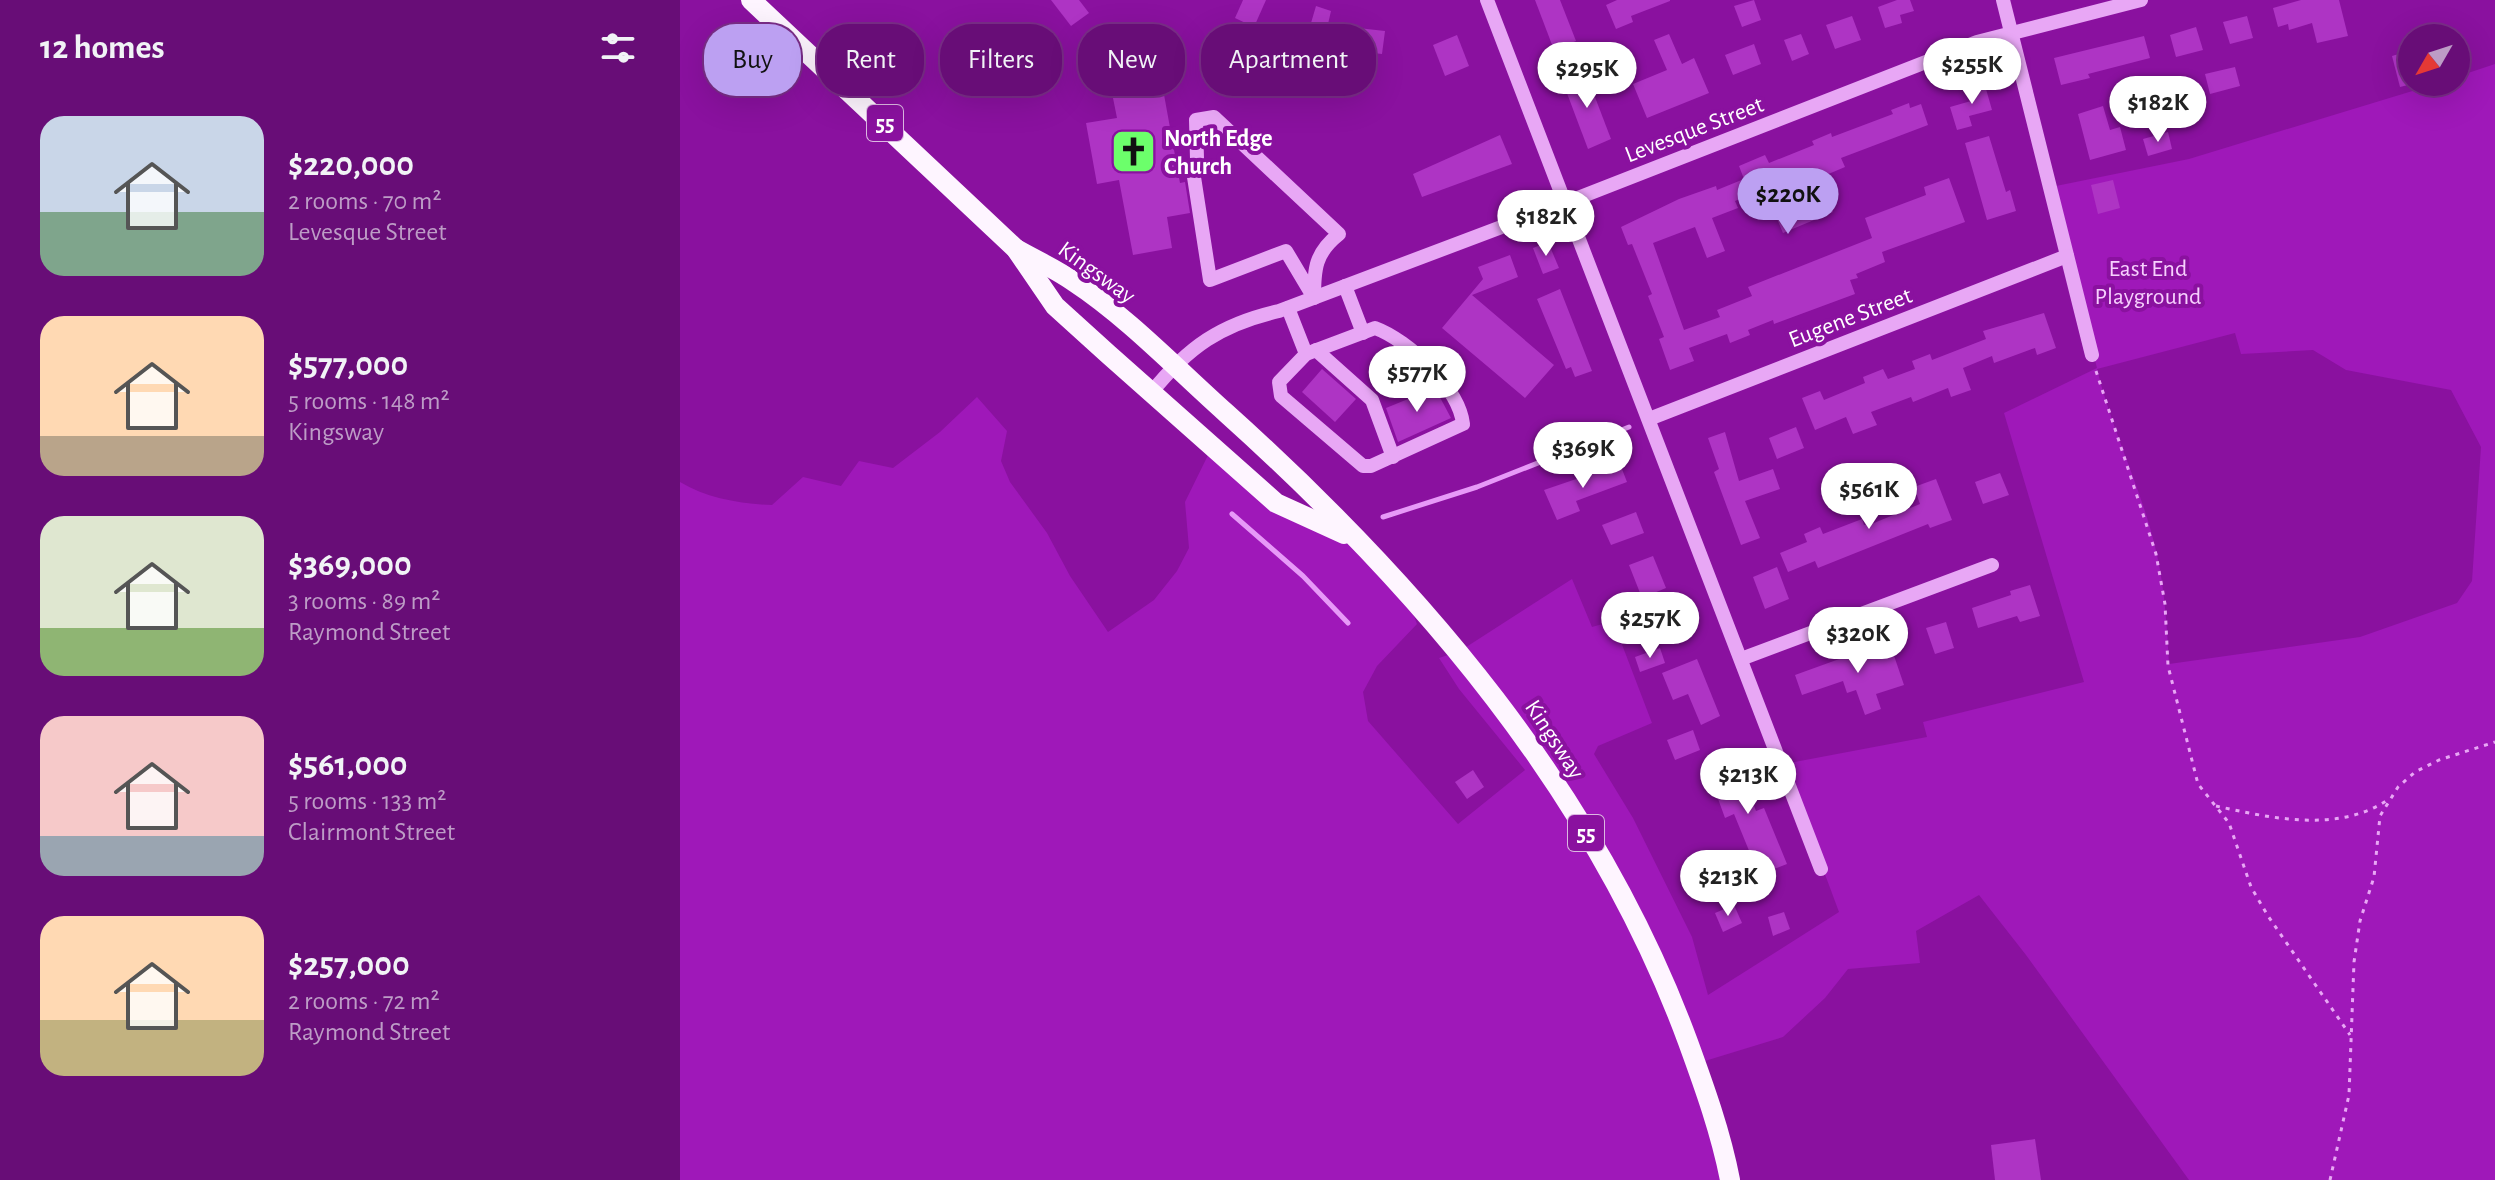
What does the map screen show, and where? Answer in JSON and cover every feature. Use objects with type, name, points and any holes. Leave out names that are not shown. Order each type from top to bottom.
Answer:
[{"type":"main road","name":"Kingsway","points":[[751,0],[1016,249],[1055,306],[1151,393],[1276,503],[1353,538]]},
{"type":"main road","name":"Kingsway","points":[[1016,249],[1075,282],[1297,477],[1402,585],[1484,681],[1543,764],[1601,856],[1650,948],[1677,1013],[1730,1180]]},
{"type":"street","points":[[1487,0],[1821,869]]},
{"type":"street","points":[[2003,0],[2092,355]]},
{"type":"street","name":"Levesque Street","points":[[1151,393],[1192,348],[1259,315],[1288,308],[1565,203],[1946,53],[2011,31],[2141,0]]},
{"type":"street","points":[[1214,117],[1339,234],[1326,245],[1315,262],[1314,298],[1286,251],[1210,280],[1194,177],[1196,120],[1214,117]]},
{"type":"street","name":"Eugene Street","points":[[1649,419],[2067,256]]},
{"type":"street","points":[[1345,286],[1363,333]]},
{"type":"street","points":[[1288,308],[1311,352],[1372,400],[1393,457]]},
{"type":"street","points":[[1375,328],[1387,333],[1440,377],[1462,416],[1463,424],[1393,457],[1363,466],[1281,396],[1279,382],[1311,352],[1363,333],[1375,328]]},
{"type":"street","points":[[1741,659],[1992,565]]},
{"type":"path","points":[[2092,355],[2103,398],[2156,554],[2165,604],[2168,666],[2198,784],[2229,823],[2251,887],[2268,916],[2350,1035]]},
{"type":"path","points":[[2216,806],[2281,821],[2366,814],[2388,800],[2415,772],[2439,760],[2495,742]]},
{"type":"path","points":[[2330,1180],[2349,1095],[2356,949],[2374,877],[2380,816],[2388,800]]},
{"type":"green space","name":"East End Playground","points":[[2495,64],[2495,1180],[2189,1180],[1979,895],[1916,931],[1920,963],[1848,969],[1825,998],[1783,1037],[1695,1064],[1728,1180],[680,1180],[680,482],[724,499],[772,505],[803,477],[841,486],[859,461],[893,468],[940,432],[977,397],[1007,431],[1001,461],[1010,482],[1047,533],[1070,576],[1108,632],[1154,600],[1177,571],[1189,548],[1185,502],[1212,447],[1276,503],[1353,538],[1402,585],[1417,624],[1377,666],[1363,692],[1368,721],[1458,824],[1525,770],[1459,689],[1439,658],[1460,651],[1572,579],[1592,627],[1613,621],[1652,723],[1598,746],[1594,754],[1633,818],[1692,937],[1708,995],[1839,912],[1784,764],[1927,737],[1923,722],[2084,682],[2004,413],[2097,368],[2051,187],[2189,159],[2398,95],[2470,96],[2470,72]],"holes":[[[2235,333],[2241,354],[2313,350],[2346,370],[2451,390],[2481,447],[2472,581],[2457,603],[2360,637],[2169,664],[2164,596],[2157,555],[2097,369]]]},
{"type":"building","points":[[1051,0],[1079,0],[1089,13],[1071,26]]},
{"type":"building","points":[[1243,0],[1266,0],[1255,24],[1235,18]]},
{"type":"building","points":[[1535,0],[1560,0],[1576,41],[1554,50]]},
{"type":"building","points":[[1617,0],[1670,1],[1631,16],[1633,22],[1616,29],[1606,5]]},
{"type":"building","points":[[1754,0],[1761,20],[1742,27],[1734,6]]},
{"type":"building","points":[[1897,0],[1910,0],[1914,11],[1900,15],[1902,23],[1885,28],[1878,7]]},
{"type":"building","points":[[2301,0],[2339,0],[2348,36],[2317,43],[2312,23],[2289,30],[2288,24],[2278,27],[2273,8]]},
{"type":"building","points":[[1316,6],[1331,11],[1328,24],[1311,24]]},
{"type":"building","points":[[1852,16],[1861,40],[1835,49],[1826,25]]},
{"type":"building","points":[[2247,16],[2253,38],[2230,44],[2223,22]]},
{"type":"building","points":[[2196,27],[2203,50],[2176,57],[2170,35]]},
{"type":"building","points":[[1376,30],[1385,31],[1382,54],[1376,53]]},
{"type":"building","points":[[1669,34],[1682,64],[1694,58],[1709,93],[1647,118],[1633,84],[1667,70],[1654,40]]},
{"type":"building","points":[[1801,34],[1809,54],[1792,61],[1784,40]]},
{"type":"building","points":[[1457,35],[1469,66],[1445,76],[1433,45]]},
{"type":"building","points":[[2144,36],[2150,58],[2088,74],[2090,78],[2061,85],[2054,58]]},
{"type":"building","points":[[1754,44],[1761,64],[1733,75],[1725,55]]},
{"type":"building","points":[[2398,54],[2398,79],[2392,56]]},
{"type":"building","points":[[2235,67],[2240,86],[2210,94],[2205,74]]},
{"type":"building","points":[[1585,71],[1611,139],[1588,149],[1562,80]]},
{"type":"building","points":[[1984,82],[1992,110],[1969,116],[1972,126],[1957,130],[1950,107],[1971,101],[1967,86]]},
{"type":"building","name":"North Edge Church","points":[[1164,96],[1180,183],[1185,182],[1190,213],[1167,217],[1172,248],[1133,255],[1119,180],[1097,184],[1086,123],[1117,118],[1113,98]]},
{"type":"building","points":[[1909,103],[1910,108],[1921,104],[1928,125],[1841,158],[1845,167],[1819,178],[1833,212],[1783,233],[1775,214],[1802,203],[1788,169],[1761,180],[1764,189],[1735,201],[1738,208],[1712,218],[1725,251],[1707,258],[1695,227],[1653,243],[1684,330],[1720,317],[1717,310],[1752,296],[1748,287],[1872,238],[1865,218],[1926,195],[1924,187],[1949,178],[1965,222],[1882,252],[1885,262],[1856,274],[1858,278],[1850,280],[1855,294],[1774,324],[1773,320],[1748,330],[1750,335],[1730,343],[1727,334],[1689,348],[1694,361],[1670,370],[1659,339],[1664,337],[1648,296],[1652,294],[1632,244],[1628,245],[1621,227],[1679,199],[1716,186],[1717,190],[1744,179],[1739,166],[1765,155],[1769,163],[1814,145],[1812,141],[1831,133],[1832,137],[1893,114],[1891,110]]},
{"type":"building","points":[[2103,106],[2110,130],[2120,127],[2126,150],[2090,160],[2078,114]]},
{"type":"building","points":[[2168,132],[2172,149],[2148,156],[2143,139]]},
{"type":"building","points":[[1500,135],[1512,164],[1422,197],[1413,174]]},
{"type":"building","points":[[1989,136],[2006,192],[2010,190],[2016,211],[1987,220],[1965,143]]},
{"type":"building","points":[[2113,180],[2120,208],[2098,214],[2091,185]]},
{"type":"building","points":[[1548,242],[1559,268],[1543,274],[1533,248]]},
{"type":"building","points":[[1510,255],[1518,277],[1472,295],[1554,365],[1525,398],[1442,328],[1483,279],[1478,267]]},
{"type":"building","points":[[1560,289],[1592,371],[1575,377],[1571,367],[1566,369],[1537,299]]},
{"type":"building","points":[[2044,313],[2056,348],[2037,355],[2035,348],[1994,363],[1992,356],[1963,368],[1971,390],[1951,397],[1948,388],[1913,402],[1911,397],[1871,412],[1877,425],[1853,434],[1846,417],[1815,430],[1802,398],[1820,391],[1824,400],[1865,383],[1863,377],[1883,369],[1888,379],[1915,369],[1912,361],[1930,354],[1932,360],[1986,339],[1983,331]]},
{"type":"building","points":[[1322,369],[1356,399],[1335,422],[1302,392]]},
{"type":"building","points":[[1435,388],[1451,418],[1398,442],[1386,408]]},
{"type":"building","points":[[1796,427],[1804,448],[1777,459],[1769,438]]},
{"type":"building","points":[[1725,432],[1739,481],[1773,469],[1780,489],[1745,501],[1760,538],[1741,545],[1714,472],[1719,469],[1708,438]]},
{"type":"building","points":[[1620,464],[1627,482],[1576,501],[1580,511],[1557,520],[1544,490]]},
{"type":"building","points":[[2000,473],[2009,495],[1983,504],[1975,482]]},
{"type":"building","points":[[1936,479],[1952,520],[1930,528],[1928,524],[1818,568],[1815,561],[1788,572],[1780,553],[1807,542],[1804,534],[1820,527],[1823,534],[1862,519],[1864,525],[1874,523],[1920,504],[1914,487]]},
{"type":"building","points":[[1636,512],[1644,533],[1611,545],[1602,525]]},
{"type":"building","points":[[1653,556],[1666,588],[1642,598],[1629,565]]},
{"type":"building","points":[[1777,567],[1789,599],[1765,609],[1753,577]]},
{"type":"building","points":[[2030,585],[2040,616],[2020,622],[2017,616],[1978,628],[1972,608]]},
{"type":"building","points":[[1946,622],[1954,648],[1935,654],[1926,628]]},
{"type":"building","points":[[1889,641],[1904,685],[1876,694],[1881,709],[1865,715],[1856,690],[1847,693],[1843,681],[1802,695],[1795,675]]},
{"type":"building","points":[[1660,648],[1665,663],[1640,672],[1635,657]]},
{"type":"building","points":[[1697,659],[1720,716],[1701,725],[1688,694],[1673,700],[1662,673]]},
{"type":"building","points":[[1693,730],[1700,750],[1675,760],[1667,740]]},
{"type":"building","points":[[1733,750],[1756,811],[1764,808],[1787,864],[1759,875],[1734,814],[1725,818],[1717,796],[1726,793],[1712,758]]},
{"type":"building","points":[[1473,770],[1484,787],[1467,799],[1455,782]]},
{"type":"building","points":[[1734,905],[1742,923],[1723,932],[1715,913]]},
{"type":"building","points":[[1784,912],[1790,929],[1773,936],[1768,917]]},
{"type":"building","points":[[2035,1139],[2041,1180],[1995,1180],[1991,1145]]},
{"type":"waterway","points":[[1383,517],[1477,487],[1629,427]]},
{"type":"waterway","points":[[1232,514],[1303,576],[1348,623]]},
{"type":"place","name":"North Edge Church","points":[[1133,152]]}]
